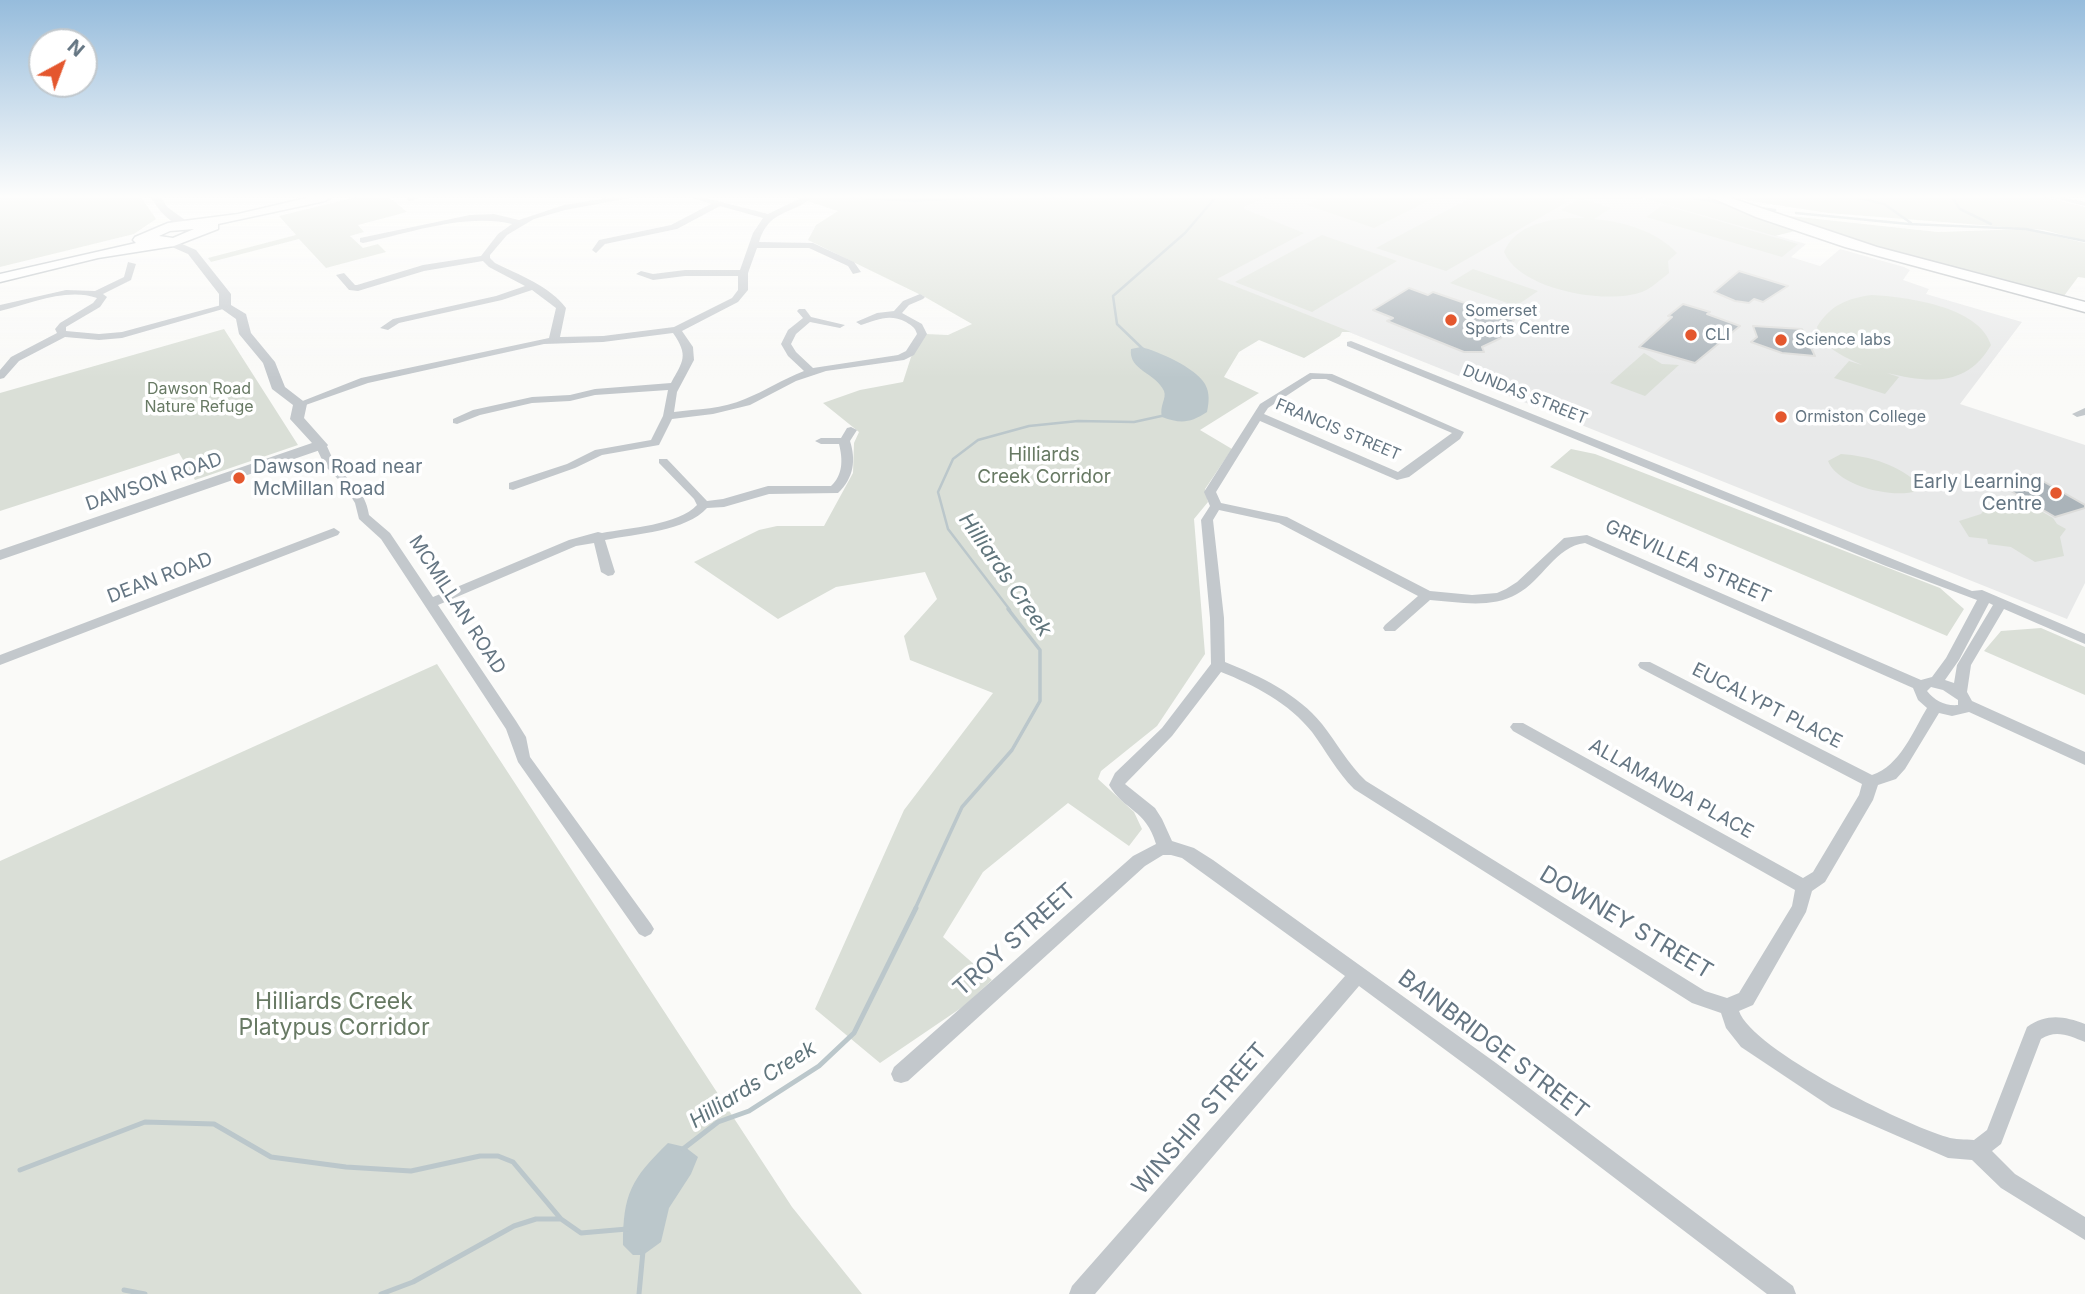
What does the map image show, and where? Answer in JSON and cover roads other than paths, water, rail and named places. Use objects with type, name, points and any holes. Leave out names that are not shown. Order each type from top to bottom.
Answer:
[{"type":"main road","points":[[0,278],[84,257]]},
{"type":"main road","points":[[1901,257],[1929,266],[1937,273],[1950,272],[2085,307]]},
{"type":"street","name":"MCMILLAN ROAD","points":[[196,257],[225,293],[225,307],[242,317],[245,334],[269,362],[279,389],[300,404],[298,419],[321,445],[331,466],[348,482],[361,503],[363,516],[386,536],[511,725],[518,737],[523,758],[645,929]]},
{"type":"street","points":[[300,404],[377,378],[554,340],[587,340],[676,330],[735,300],[745,284],[743,273],[751,257]]},
{"type":"street","points":[[837,257],[851,264],[856,272]]},
{"type":"street","points":[[341,275],[352,288],[358,288],[423,268],[485,258],[492,265],[550,295],[559,303],[561,308],[554,340]]},
{"type":"street","points":[[0,308],[59,294],[96,294],[122,282],[131,274],[128,267]]},
{"type":"street","points":[[641,274],[650,281],[697,272],[743,273]]},
{"type":"street","points":[[384,328],[394,318],[499,298],[530,287]]},
{"type":"street","points":[[358,288],[363,298]]},
{"type":"street","points":[[63,334],[60,328],[63,325],[101,301],[102,298],[96,294]]},
{"type":"street","points":[[861,322],[880,314],[898,312],[906,303],[920,297]]},
{"type":"street","points":[[0,376],[15,359],[63,334],[99,337],[122,335],[225,307]]},
{"type":"street","points":[[668,416],[713,411],[746,403],[810,372],[906,355],[922,330],[898,312]]},
{"type":"street","points":[[810,372],[786,344],[792,332],[805,315],[840,325]]},
{"type":"street","points":[[513,486],[571,466],[599,452],[655,443],[668,416],[675,386],[690,354],[676,330]]},
{"type":"street","name":"DUNDAS STREET","points":[[1351,344],[1686,480],[1904,562],[2085,639]]},
{"type":"street","points":[[0,360],[15,359]]},
{"type":"street","name":"FRANCIS STREET","points":[[1218,665],[1217,618],[1207,520],[1216,506],[1210,492],[1237,453],[1257,415],[1264,406],[1310,376],[1318,374],[1458,432],[1456,437],[1405,475],[1397,476],[1257,415]]},
{"type":"street","points":[[457,421],[477,412],[532,400],[675,386]]},
{"type":"street","points":[[431,603],[565,546],[598,536],[685,519],[695,514],[703,505],[724,503],[768,491],[834,490],[844,478],[848,464],[844,441],[851,430]]},
{"type":"street","points":[[821,441],[844,441]]},
{"type":"street","name":"DAWSON ROAD","points":[[0,555],[321,445]]},
{"type":"street","points":[[663,461],[703,505]]},
{"type":"street","name":"GREVILLEA STREET","points":[[1216,506],[1283,520],[1427,595],[1472,599],[1499,597],[1522,585],[1568,541],[1587,539],[1921,685]]},
{"type":"street","name":"DEAN ROAD","points":[[0,660],[334,532]]},
{"type":"street","points":[[598,536],[608,572]]},
{"type":"street","points":[[1390,628],[1427,595]]},
{"type":"street","points":[[1985,598],[1952,660],[1936,682],[1921,685],[1922,696],[1936,706],[1959,711],[1963,699],[1964,665],[2000,604]]},
{"type":"street","points":[[1165,847],[1156,821],[1142,806],[1120,791],[1117,785],[1186,709],[1218,665]]},
{"type":"street","name":"DOWNEY STREET","points":[[1218,665],[1241,674],[1295,707],[1311,721],[1345,772],[1360,785],[1699,997],[1728,1007]]},
{"type":"street","name":"EUCALYPT PLACE","points":[[1645,666],[1871,781]]},
{"type":"street","points":[[1936,682],[1963,699],[2085,759]]},
{"type":"street","points":[[1936,706],[1900,765],[1890,775],[1871,781],[1867,796],[1819,877],[1804,887],[1800,907],[1746,999],[1728,1007],[1733,1022],[1748,1041],[1838,1100],[1948,1148],[1977,1150],[2008,1181],[2085,1229]]},
{"type":"street","name":"ALLAMANDA PLACE","points":[[1518,727],[1804,887]]},
{"type":"street","name":"BAINBRIDGE STREET","points":[[1165,847],[1179,848],[1191,854],[1489,1070],[1785,1294]]},
{"type":"street","name":"TROY STREET","points":[[901,1074],[1139,861],[1165,847]]},
{"type":"street","name":"WINSHIP STREET","points":[[1080,1294],[1357,975]]},
{"type":"street","points":[[1977,1150],[1994,1137],[2034,1033],[2042,1026],[2054,1023],[2085,1033]]},
{"type":"waterway","name":"Hilliards Creek","points":[[1143,349],[1117,324],[1113,296],[1157,257]]},
{"type":"waterway","name":"Hilliards Creek","points":[[1010,610],[948,529],[938,492],[953,459],[978,440],[1029,426],[1078,421],[1134,422],[1166,415]]},
{"type":"waterway","name":"Hilliards Creek","points":[[915,909],[962,807],[1012,750],[1040,701],[1040,650],[1008,609]]},
{"type":"waterway","name":"Hilliards Creek","points":[[683,1149],[718,1122],[749,1111],[819,1066],[854,1033],[916,908]]},
{"type":"waterway","points":[[20,1170],[145,1122],[214,1124],[271,1157],[346,1167],[411,1171],[480,1156],[498,1156],[513,1162],[561,1219]]},
{"type":"waterway","points":[[381,1294],[413,1282],[514,1226],[536,1219],[561,1219]]},
{"type":"waterway","points":[[561,1219],[581,1233],[627,1229]]},
{"type":"waterway","name":"Hilliards Creek","points":[[639,1294],[643,1251]]},
{"type":"waterway","points":[[124,1290],[145,1294]]},
{"type":"place","name":"Somerset Sports Centre","points":[[1451,320]]},
{"type":"place","name":"CLI","points":[[1691,335]]},
{"type":"place","name":"Science labs","points":[[1781,340]]},
{"type":"place","name":"Ormiston College","points":[[1781,417]]},
{"type":"place","name":"Dawson Road near McMillan Road","points":[[239,478]]},
{"type":"place","name":"Early Learning Centre","points":[[2056,493]]},
{"type":"park label","name":"Dawson Road Nature Refuge","points":[[199,398]]},
{"type":"park label","name":"Hilliards Creek Corridor","points":[[1044,466]]},
{"type":"park label","name":"Hilliards Creek Platypus Corridor","points":[[334,1015]]}]
